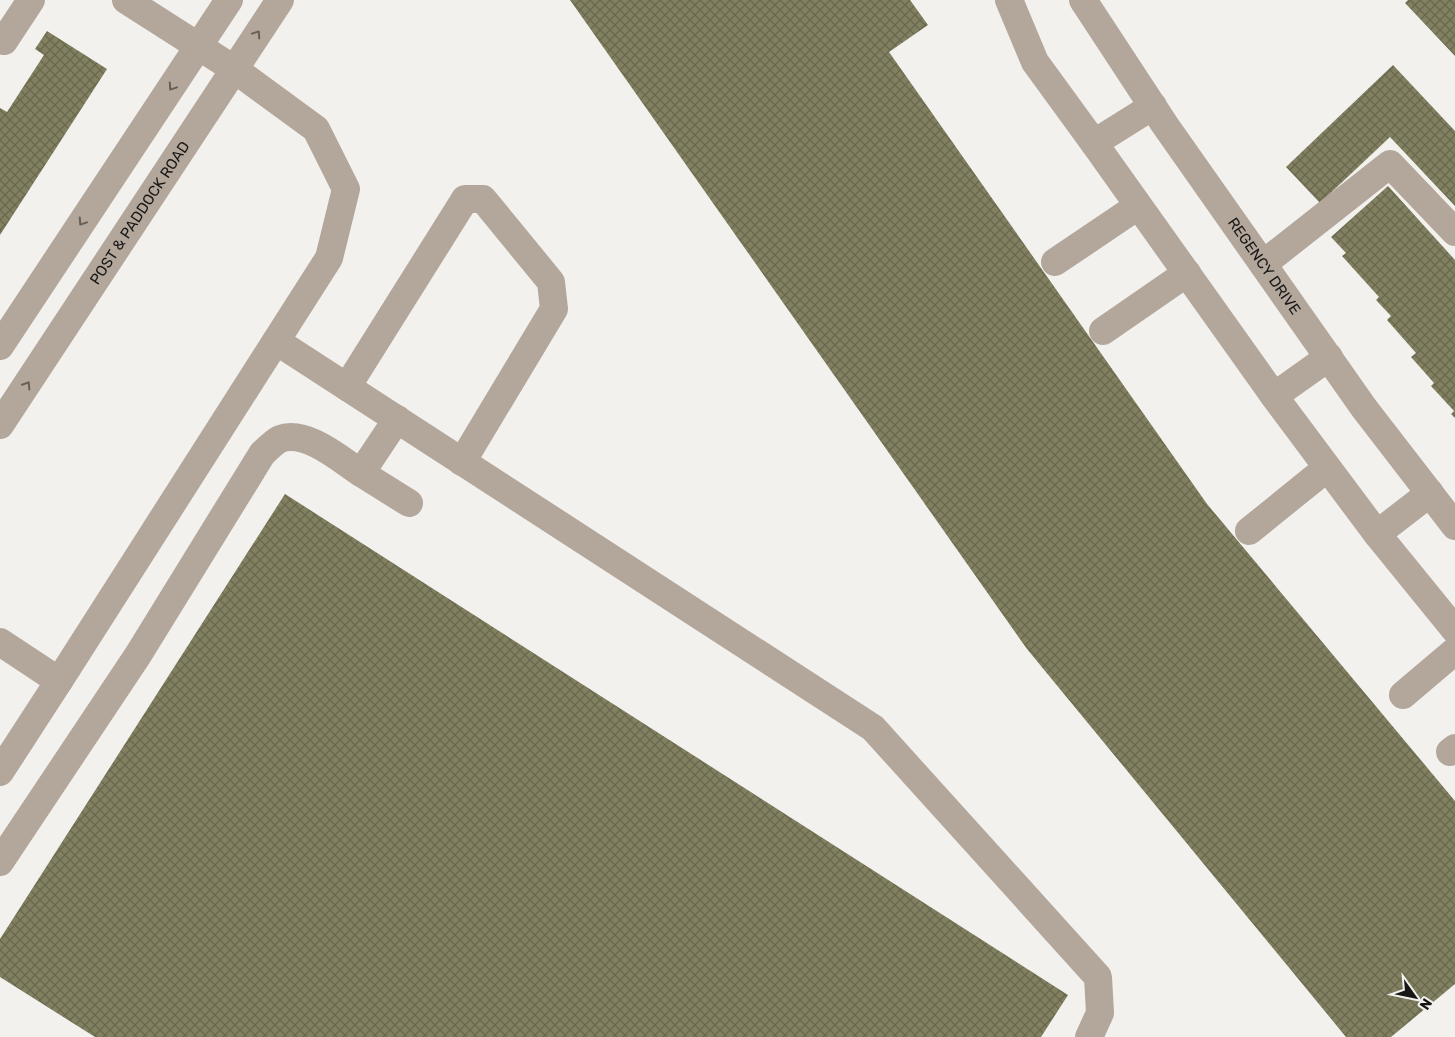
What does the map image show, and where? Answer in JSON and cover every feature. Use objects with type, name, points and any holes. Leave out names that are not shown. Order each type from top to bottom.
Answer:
[{"type":"street","points":[[0,39],[4,41],[31,0]]},
{"type":"street","points":[[0,772],[329,258],[346,189],[316,129],[234,69],[126,0]]},
{"type":"street","points":[[0,346],[229,0]]},
{"type":"street","name":"POST & PADDOCK ROAD","points":[[0,426],[280,0]]},
{"type":"street","points":[[1009,0],[1035,62],[1327,468],[1377,534],[1455,630]]},
{"type":"street","name":"REGENCY DRIVE","points":[[1083,0],[1153,106],[1364,408],[1455,526]]},
{"type":"street","points":[[1094,144],[1153,106]]},
{"type":"street","points":[[1263,264],[1390,164],[1455,232]]},
{"type":"street","points":[[347,387],[465,199],[483,199],[550,282],[554,309],[462,462]]},
{"type":"street","points":[[1055,262],[1138,206]]},
{"type":"street","points":[[1103,331],[1186,273]]},
{"type":"street","points":[[276,341],[873,728],[1098,977],[1100,1013],[1089,1037]]},
{"type":"street","points":[[1274,396],[1329,358]]},
{"type":"street","points":[[362,473],[397,420]]},
{"type":"street","points":[[0,862],[138,655],[262,454],[279,439],[293,436],[311,441],[409,503]]},
{"type":"street","points":[[1250,530],[1327,468]]},
{"type":"street","points":[[1377,534],[1430,493]]},
{"type":"street","points":[[0,642],[59,681]]},
{"type":"street","points":[[1402,695],[1455,651]]},
{"type":"building","points":[[570,0],[910,0],[928,25],[889,52],[1207,504],[1455,801],[1455,984],[1391,1037],[1346,1037],[1027,649]]},
{"type":"building","points":[[1408,0],[1455,0],[1455,56],[1405,3]]},
{"type":"building","points":[[47,31],[107,69],[0,235],[0,108],[7,112],[44,55],[35,49]]},
{"type":"building","points":[[1393,65],[1455,131],[1455,206],[1390,137],[1320,203],[1286,167]]},
{"type":"building","points":[[1388,186],[1455,260],[1455,418],[1451,414],[1454,411],[1431,386],[1434,383],[1411,357],[1416,353],[1387,320],[1391,316],[1376,300],[1379,297],[1342,256],[1346,253],[1331,237]]},
{"type":"building","points":[[285,494],[1068,995],[1041,1037],[95,1037],[0,977],[0,939]]}]
